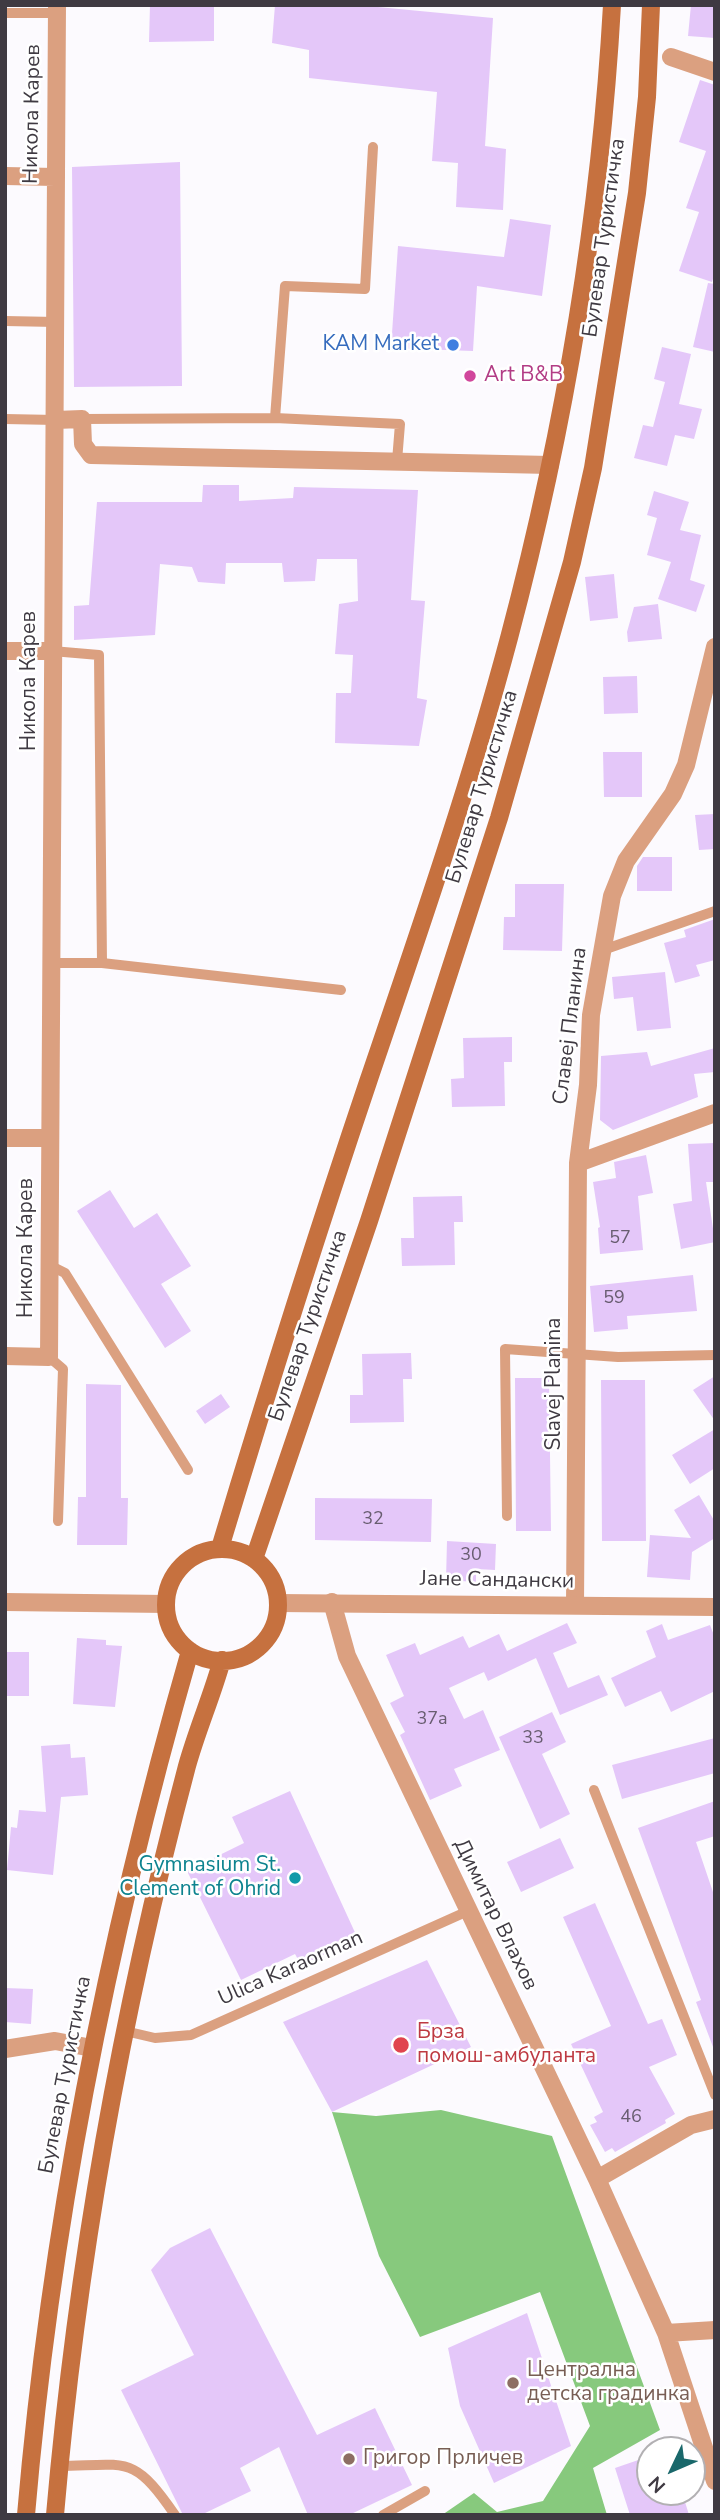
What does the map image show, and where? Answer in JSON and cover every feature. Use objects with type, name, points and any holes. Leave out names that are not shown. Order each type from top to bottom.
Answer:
[{"type":"main road","name":"Булевар Туристичка","points":[[220,1548],[255,1427],[471,767],[509,639],[550,465],[598,191],[612,5]]},
{"type":"main road","name":"Булевар Туристичка","points":[[254,1559],[369,1221],[499,817],[569,574],[593,468],[635,206],[648,97],[651,5]]},
{"type":"main road","points":[[230,1548],[254,1559],[267,1570],[277,1590],[278,1603],[271,1633],[257,1650],[237,1660],[215,1661],[190,1651],[177,1639],[167,1619],[166,1604],[173,1576],[188,1559],[208,1550],[230,1548]]},
{"type":"main road","name":"Булевар Туристичка","points":[[26,2515],[34,2420],[92,2048],[134,1866],[190,1651]]},
{"type":"main road","points":[[55,2515],[87,2241],[125,2031],[188,1762],[222,1660]]},
{"type":"street","name":"Никола Карев","points":[[49,1357],[57,9]]},
{"type":"street","points":[[671,57],[715,72]]},
{"type":"street","points":[[5,176],[55,177]]},
{"type":"street","points":[[55,420],[82,419],[83,444],[91,455],[550,465]]},
{"type":"street","name":"Славеј Планина","points":[[578,1163],[588,1084],[591,1015],[612,896],[626,861],[673,794],[686,765],[715,647]]},
{"type":"street","points":[[5,651],[52,651]]},
{"type":"street","points":[[578,1163],[715,1113]]},
{"type":"street","points":[[5,1138],[50,1138]]},
{"type":"street","name":"Slavej Planina","points":[[575,1605],[578,1163]]},
{"type":"street","points":[[5,1356],[49,1357]]},
{"type":"street","points":[[5,1602],[166,1604]]},
{"type":"street","name":"Димитар Влахов","points":[[332,1602],[347,1656],[597,2179],[666,2333],[715,2481]]},
{"type":"street","name":"Јане Сандански","points":[[278,1603],[715,1607]]},
{"type":"street","points":[[5,2049],[55,2041],[92,2048]]},
{"type":"street","points":[[597,2179],[691,2125],[715,2119]]},
{"type":"street","points":[[666,2333],[715,2330]]},
{"type":"lane","points":[[5,13],[57,9]]},
{"type":"lane","points":[[275,418],[285,286],[365,289],[373,147]]},
{"type":"lane","points":[[5,321],[56,322]]},
{"type":"lane","points":[[82,419],[275,418],[400,424],[397,461]]},
{"type":"lane","points":[[5,419],[55,420]]},
{"type":"lane","points":[[52,651],[99,655],[102,963]]},
{"type":"lane","points":[[603,950],[715,911]]},
{"type":"lane","points":[[51,963],[102,963],[341,990]]},
{"type":"lane","points":[[49,1265],[65,1273],[188,1471]]},
{"type":"lane","points":[[507,1516],[505,1349],[578,1352],[618,1357],[715,1355]]},
{"type":"lane","points":[[49,1357],[63,1369],[58,1521]]},
{"type":"lane","points":[[594,1790],[715,2095]]},
{"type":"lane","name":"Ulica Karaorman","points":[[125,2031],[155,2038],[191,2035],[468,1911]]},
{"type":"lane","points":[[59,2466],[129,2465],[154,2484],[175,2515]]},
{"type":"lane","points":[[383,2515],[425,2491]]},
{"type":"green space","points":[[441,2110],[552,2136],[660,2430],[649,2436],[636,2436],[636,2444],[593,2468],[607,2515],[442,2515],[474,2493],[497,2512],[543,2501],[590,2426],[540,2292],[420,2337],[379,2256],[332,2112],[376,2116]]},
{"type":"building","points":[[150,5],[214,5],[214,41],[149,42]]},
{"type":"building","points":[[275,5],[357,5],[493,18],[485,146],[506,149],[503,210],[456,207],[458,163],[432,161],[437,92],[309,78],[309,50],[272,43]]},
{"type":"building","points":[[691,5],[715,5],[715,38],[688,36]]},
{"type":"building","points":[[700,80],[715,85],[715,273],[712,282],[679,271],[699,212],[686,208],[706,151],[679,142]]},
{"type":"building","points":[[180,162],[182,386],[74,387],[72,167]]},
{"type":"building","points":[[510,219],[551,225],[542,296],[477,286],[473,351],[391,348],[398,246],[504,257]]},
{"type":"building","points":[[708,283],[715,284],[715,352],[693,347]]},
{"type":"building","points":[[662,347],[691,354],[679,404],[702,409],[694,439],[675,435],[667,466],[634,458],[643,425],[653,427],[665,382],[654,379]]},
{"type":"building","points":[[203,485],[239,485],[239,501],[293,498],[294,487],[418,490],[411,600],[425,601],[417,698],[427,700],[419,746],[335,743],[336,693],[351,693],[353,655],[335,654],[339,604],[358,601],[357,559],[317,559],[315,581],[284,582],[282,563],[226,563],[225,584],[198,582],[192,567],[160,564],[155,635],[74,640],[74,606],[89,605],[97,502],[202,502]]},
{"type":"building","points":[[654,491],[689,502],[680,530],[701,535],[690,580],[705,585],[696,612],[658,599],[671,562],[647,555],[657,518],[647,515]]},
{"type":"building","points":[[614,574],[618,618],[590,621],[585,577]]},
{"type":"building","points":[[658,604],[662,639],[628,642],[627,632],[634,607]]},
{"type":"building","points":[[637,676],[638,713],[604,714],[603,677]]},
{"type":"building","points":[[603,752],[642,752],[642,797],[604,797]]},
{"type":"building","points":[[715,814],[715,849],[699,850],[695,815]]},
{"type":"building","points":[[643,857],[672,857],[672,891],[637,891],[637,866]]},
{"type":"building","points":[[515,884],[564,884],[562,951],[503,950],[504,917],[515,917]]},
{"type":"building","points":[[715,919],[715,960],[696,965],[700,976],[675,983],[664,943],[686,937],[684,930]]},
{"type":"building","points":[[665,972],[671,1028],[637,1031],[633,997],[614,999],[612,977]]},
{"type":"building","points":[[512,1037],[512,1062],[504,1062],[505,1106],[452,1107],[451,1079],[464,1078],[463,1038]]},
{"type":"building","points":[[715,1048],[715,1072],[694,1074],[698,1097],[613,1130],[600,1120],[601,1056],[647,1052],[651,1066]]},
{"type":"building","points":[[715,1143],[715,1182],[706,1182],[715,1242],[681,1249],[673,1204],[692,1201],[688,1144]]},
{"type":"building","points":[[646,1155],[653,1193],[638,1196],[643,1250],[600,1254],[600,1227],[593,1182],[616,1178],[614,1162]]},
{"type":"building","points":[[110,1190],[134,1228],[157,1213],[191,1266],[161,1284],[191,1331],[165,1348],[77,1211]]},
{"type":"building","points":[[462,1196],[463,1222],[454,1222],[455,1265],[402,1266],[401,1238],[414,1238],[413,1197]]},
{"type":"building","points":[[693,1275],[697,1311],[627,1316],[628,1329],[594,1332],[590,1286]]},
{"type":"building","points":[[411,1353],[412,1379],[403,1379],[404,1422],[350,1423],[350,1395],[363,1395],[362,1354]]},
{"type":"building","points":[[715,1376],[715,1421],[693,1390]]},
{"type":"building","points":[[515,1378],[549,1378],[551,1531],[516,1531]]},
{"type":"building","points":[[601,1380],[645,1380],[646,1541],[602,1541]]},
{"type":"building","points":[[86,1384],[121,1385],[121,1498],[128,1498],[127,1545],[77,1545],[78,1497],[86,1497]]},
{"type":"building","points":[[221,1394],[230,1407],[205,1424],[196,1411]]},
{"type":"building","points":[[715,1429],[715,1468],[690,1484],[672,1455]]},
{"type":"building","points":[[699,1495],[715,1522],[715,1538],[692,1552],[690,1580],[647,1577],[650,1535],[691,1538],[674,1510]]},
{"type":"building","points":[[315,1498],[432,1499],[431,1542],[315,1540]]},
{"type":"building","points":[[447,1541],[496,1544],[495,1570],[476,1569],[476,1582],[446,1580]]},
{"type":"building","points":[[567,1623],[577,1643],[553,1653],[568,1688],[599,1675],[608,1695],[560,1715],[536,1658],[488,1681],[484,1672],[449,1688],[464,1719],[483,1710],[500,1750],[454,1769],[462,1786],[430,1800],[400,1735],[405,1732],[390,1703],[404,1696],[386,1655],[415,1643],[420,1655],[463,1636],[469,1648],[499,1634],[507,1651]]},
{"type":"building","points":[[662,1624],[668,1640],[710,1625],[715,1638],[715,1691],[671,1712],[661,1691],[625,1707],[611,1678],[656,1657],[646,1631]]},
{"type":"building","points":[[77,1638],[106,1640],[106,1645],[122,1646],[115,1707],[73,1704]]},
{"type":"building","points":[[7,1652],[29,1652],[29,1696],[5,1696]]},
{"type":"building","points":[[552,1712],[566,1742],[542,1754],[570,1814],[540,1829],[499,1737]]},
{"type":"building","points":[[715,1738],[715,1773],[622,1799],[612,1765]]},
{"type":"building","points":[[70,1744],[71,1758],[85,1757],[88,1795],[61,1797],[53,1875],[7,1870],[11,1827],[17,1828],[19,1810],[46,1812],[41,1746]]},
{"type":"building","points":[[290,1791],[358,1939],[301,1965],[295,1954],[241,1980],[187,1871],[244,1843],[232,1817]]},
{"type":"building","points":[[715,1801],[715,1836],[696,1842],[715,1898],[713,2047],[696,2002],[701,2000],[638,1828]]},
{"type":"building","points":[[560,1838],[574,1868],[521,1892],[507,1862]]},
{"type":"building","points":[[595,1903],[648,2024],[662,2019],[677,2055],[649,2067],[675,2114],[665,2120],[666,2123],[615,2152],[612,2148],[605,2152],[590,2125],[597,2122],[594,2117],[603,2112],[571,2044],[611,2026],[563,1917]]},
{"type":"building","points":[[427,1960],[471,2047],[332,2112],[283,2022]]},
{"type":"building","points":[[5,1988],[33,1989],[31,2024],[5,2022]]},
{"type":"building","points":[[210,2228],[317,2435],[375,2408],[412,2485],[349,2515],[308,2515],[279,2447],[240,2468],[251,2491],[201,2515],[183,2515],[121,2390],[194,2355],[151,2270],[170,2248]]},
{"type":"building","points":[[527,2313],[571,2446],[494,2483],[460,2406],[448,2348]]},
{"type":"building","points":[[636,2461],[636,2506],[686,2506],[689,2515],[630,2515],[615,2468]]},
{"type":"place","name":"KAM Market","points":[[453,345]]},
{"type":"place","name":"Art B&B","points":[[470,376]]},
{"type":"place","name":"Gymnasium St. Clement of Ohrid","points":[[295,1878]]},
{"type":"place","name":"Брза помош-амбуланта","points":[[401,2045]]},
{"type":"place","name":"Централна детска градинка","points":[[513,2383]]},
{"type":"place","name":"Григор Прличев","points":[[349,2459]]}]
